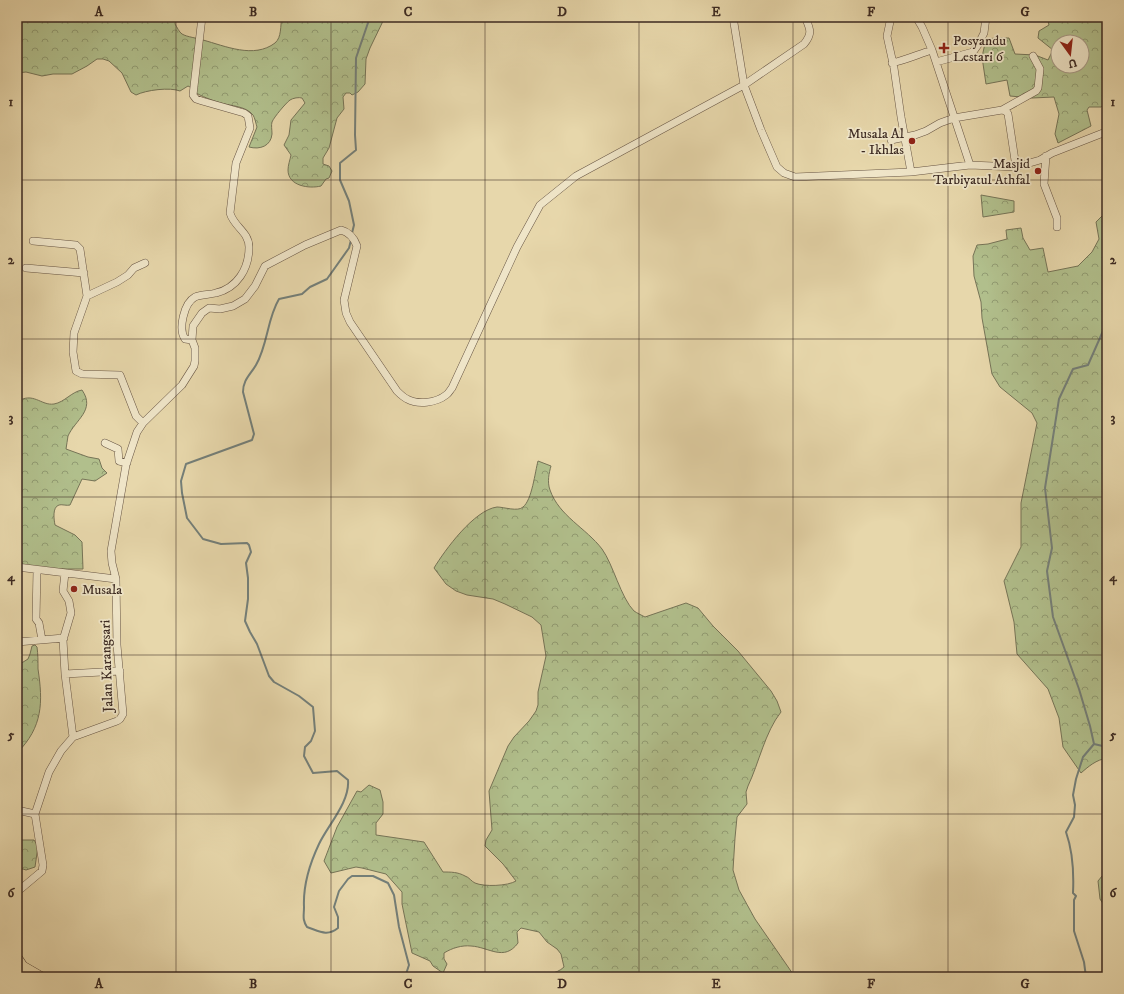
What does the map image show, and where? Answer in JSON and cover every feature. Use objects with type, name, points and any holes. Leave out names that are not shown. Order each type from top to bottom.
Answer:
[{"type":"main road","points":[[17,957],[20,969],[42,977]]},
{"type":"street","points":[[202,17],[193,95],[196,99],[244,113],[248,116],[250,122],[250,128],[236,163],[230,213],[232,221],[247,236],[249,247],[242,276],[229,289],[194,298],[188,303],[181,327],[185,339],[192,340],[193,326],[202,313],[209,308],[220,309],[233,306],[246,300],[265,266],[305,245],[341,230],[346,231],[352,237],[357,246],[344,300],[346,313],[397,391],[406,399],[412,401],[430,402],[447,395],[452,388],[517,247],[540,205],[576,176],[744,85],[804,44],[808,39],[810,31],[805,17]]},
{"type":"street","points":[[733,17],[744,85],[761,130],[777,167],[784,173],[795,177],[911,172],[970,165],[1016,167],[1040,160],[1046,156],[1103,133],[1107,134]]},
{"type":"street","points":[[891,17],[887,36],[911,172]]},
{"type":"street","points":[[916,17],[932,50],[970,165]]},
{"type":"street","points":[[936,62],[973,52],[984,33],[986,17]]},
{"type":"street","points":[[892,63],[907,60],[911,57],[932,50]]},
{"type":"street","points":[[891,140],[926,131],[940,123],[954,118],[1002,110],[1036,91],[1038,88],[1040,69],[1033,56]]},
{"type":"street","points":[[1002,110],[1006,111],[1008,114],[1016,167]]},
{"type":"street","points":[[1046,156],[1044,184],[1056,218],[1057,227]]},
{"type":"street","points":[[33,240],[76,245],[80,249],[87,296],[74,332],[73,352],[76,371],[82,374],[120,375],[136,416],[143,423]]},
{"type":"street","points":[[87,296],[117,282],[128,275],[134,268],[145,263]]},
{"type":"street","points":[[26,268],[84,273]]},
{"type":"street","name":"Jalan Karangsari","points":[[17,892],[42,871],[43,865],[35,814],[49,772],[61,751],[74,738],[120,720],[123,714],[117,645],[116,580],[111,551],[127,463],[137,432],[143,423],[182,385],[194,366],[195,348],[192,340]]},
{"type":"street","points":[[105,443],[118,449],[120,462],[127,463]]},
{"type":"street","points":[[17,567],[116,580]]},
{"type":"street","points":[[37,570],[36,619],[39,623],[42,640]]},
{"type":"street","points":[[65,573],[63,591],[69,601],[71,613],[64,638],[65,674],[74,738]]},
{"type":"street","points":[[17,642],[64,638]]},
{"type":"street","points":[[65,674],[120,671]]},
{"type":"street","points":[[17,810],[35,814]]},
{"type":"street","points":[[20,969],[27,977]]},
{"type":"green space","points":[[17,17],[176,17],[175,24],[184,35],[230,48],[249,51],[267,48],[277,41],[280,35],[282,17],[385,17],[366,59],[365,84],[358,92],[352,95],[350,93],[346,93],[343,97],[344,109],[337,118],[329,148],[323,158],[323,164],[329,166],[332,171],[329,178],[326,179],[321,186],[311,187],[300,185],[291,180],[288,170],[291,155],[284,145],[289,135],[291,120],[305,103],[302,98],[290,100],[272,122],[270,142],[257,148],[249,147],[257,127],[254,116],[250,112],[242,108],[204,97],[195,92],[196,90],[188,86],[180,91],[170,89],[158,90],[136,95],[131,92],[122,73],[109,61],[103,59],[97,59],[72,74],[53,74],[42,76],[26,72],[17,73]]},
{"type":"green space","points":[[1047,17],[1107,17],[1107,103],[1101,107],[1089,107],[1087,110],[1091,126],[1058,143],[1055,134],[1059,114],[1054,97],[1032,98],[1010,96],[1007,80],[986,84],[982,57],[986,39],[996,38],[1009,38],[1015,54],[1035,55],[1048,60],[1050,56],[1050,74],[1090,74],[1090,34],[1050,34],[1050,48],[1038,38],[1039,31],[1049,25]]},
{"type":"green space","points":[[981,195],[1014,201],[1014,212],[983,217]]},
{"type":"green space","points":[[1107,211],[1107,758],[1096,762],[1081,773],[1063,747],[1059,718],[1048,689],[1017,654],[1014,622],[1004,581],[1021,547],[1021,503],[1037,423],[1032,413],[1000,387],[992,374],[982,318],[981,302],[974,276],[973,256],[977,245],[1007,239],[1006,230],[1021,228],[1023,238],[1030,250],[1043,248],[1048,272],[1078,266],[1092,252],[1099,239],[1096,222]]},
{"type":"green space","points":[[82,390],[86,397],[86,409],[68,436],[66,449],[88,457],[99,459],[102,468],[107,473],[95,481],[82,479],[70,505],[57,506],[54,511],[54,517],[55,525],[75,535],[82,542],[83,569],[52,569],[17,565],[17,402],[23,399],[32,398],[45,403],[54,404]]},
{"type":"green space","points":[[538,461],[551,466],[549,484],[554,499],[566,515],[602,549],[610,563],[625,598],[634,611],[645,617],[686,603],[698,608],[713,626],[738,651],[771,691],[777,701],[781,712],[766,738],[748,786],[746,792],[747,804],[737,817],[733,870],[739,890],[755,919],[795,977],[532,977],[557,972],[564,967],[561,954],[547,942],[539,932],[521,928],[517,932],[518,943],[513,949],[507,952],[502,953],[478,947],[464,946],[457,947],[444,953],[444,959],[447,964],[443,973],[433,966],[430,961],[412,953],[402,904],[402,892],[386,874],[356,867],[331,873],[324,861],[337,827],[357,791],[361,792],[369,785],[380,790],[383,802],[383,814],[376,823],[376,835],[424,842],[443,872],[460,874],[468,877],[475,883],[496,885],[516,881],[503,864],[485,846],[486,840],[492,830],[489,791],[508,746],[529,721],[538,705],[538,692],[546,656],[541,625],[532,617],[493,599],[467,595],[456,591],[446,584],[434,568],[445,551],[461,532],[479,515],[497,507],[518,509],[523,507],[531,492]]},
{"type":"green space","points":[[35,645],[37,647],[40,681],[39,714],[32,734],[17,753],[17,674],[20,664],[28,659],[32,646]]},
{"type":"green space","points":[[17,837],[22,840],[34,840],[38,846],[35,867],[26,870],[17,870]]},
{"type":"green space","points":[[1107,870],[1107,910],[1100,899],[1098,881]]},
{"type":"waterway","points":[[352,233],[354,225],[349,201],[340,180],[340,163],[356,150],[356,58],[370,17]]},
{"type":"waterway","points":[[351,240],[349,248],[327,279],[310,287],[302,294],[279,299],[275,307],[260,357],[243,388],[254,434],[252,440],[186,464],[181,481],[187,518],[203,539],[221,544],[247,543],[249,545],[251,552],[246,563],[248,599],[245,621],[257,644],[269,676],[274,682],[299,696],[313,707],[315,731],[311,741],[305,747],[304,756],[313,773],[337,771],[348,780],[346,797],[319,844],[310,866],[304,899],[304,922],[307,927],[327,933],[338,928],[338,917],[334,907],[339,891],[352,876],[373,876],[388,883],[394,895],[399,927],[409,965],[405,977]]},
{"type":"waterway","points":[[1094,744],[1079,689],[1053,617],[1047,571],[1052,548],[1045,488],[1059,399],[1073,369],[1088,365],[1103,331],[1107,327]]},
{"type":"waterway","points":[[1086,977],[1084,962],[1074,931],[1074,900],[1076,896],[1073,893],[1072,862],[1066,832],[1074,817],[1075,805],[1073,795],[1083,757],[1094,744],[1107,747]]},
{"type":"place","name":"Posyandu Lestari 6","points":[[944,48]]},
{"type":"place","name":"Musala Al - Ikhlas","points":[[912,141]]},
{"type":"place","name":"Masjid Tarbiyatul Athfal","points":[[1038,171]]},
{"type":"place","name":"Musala","points":[[74,589]]}]
